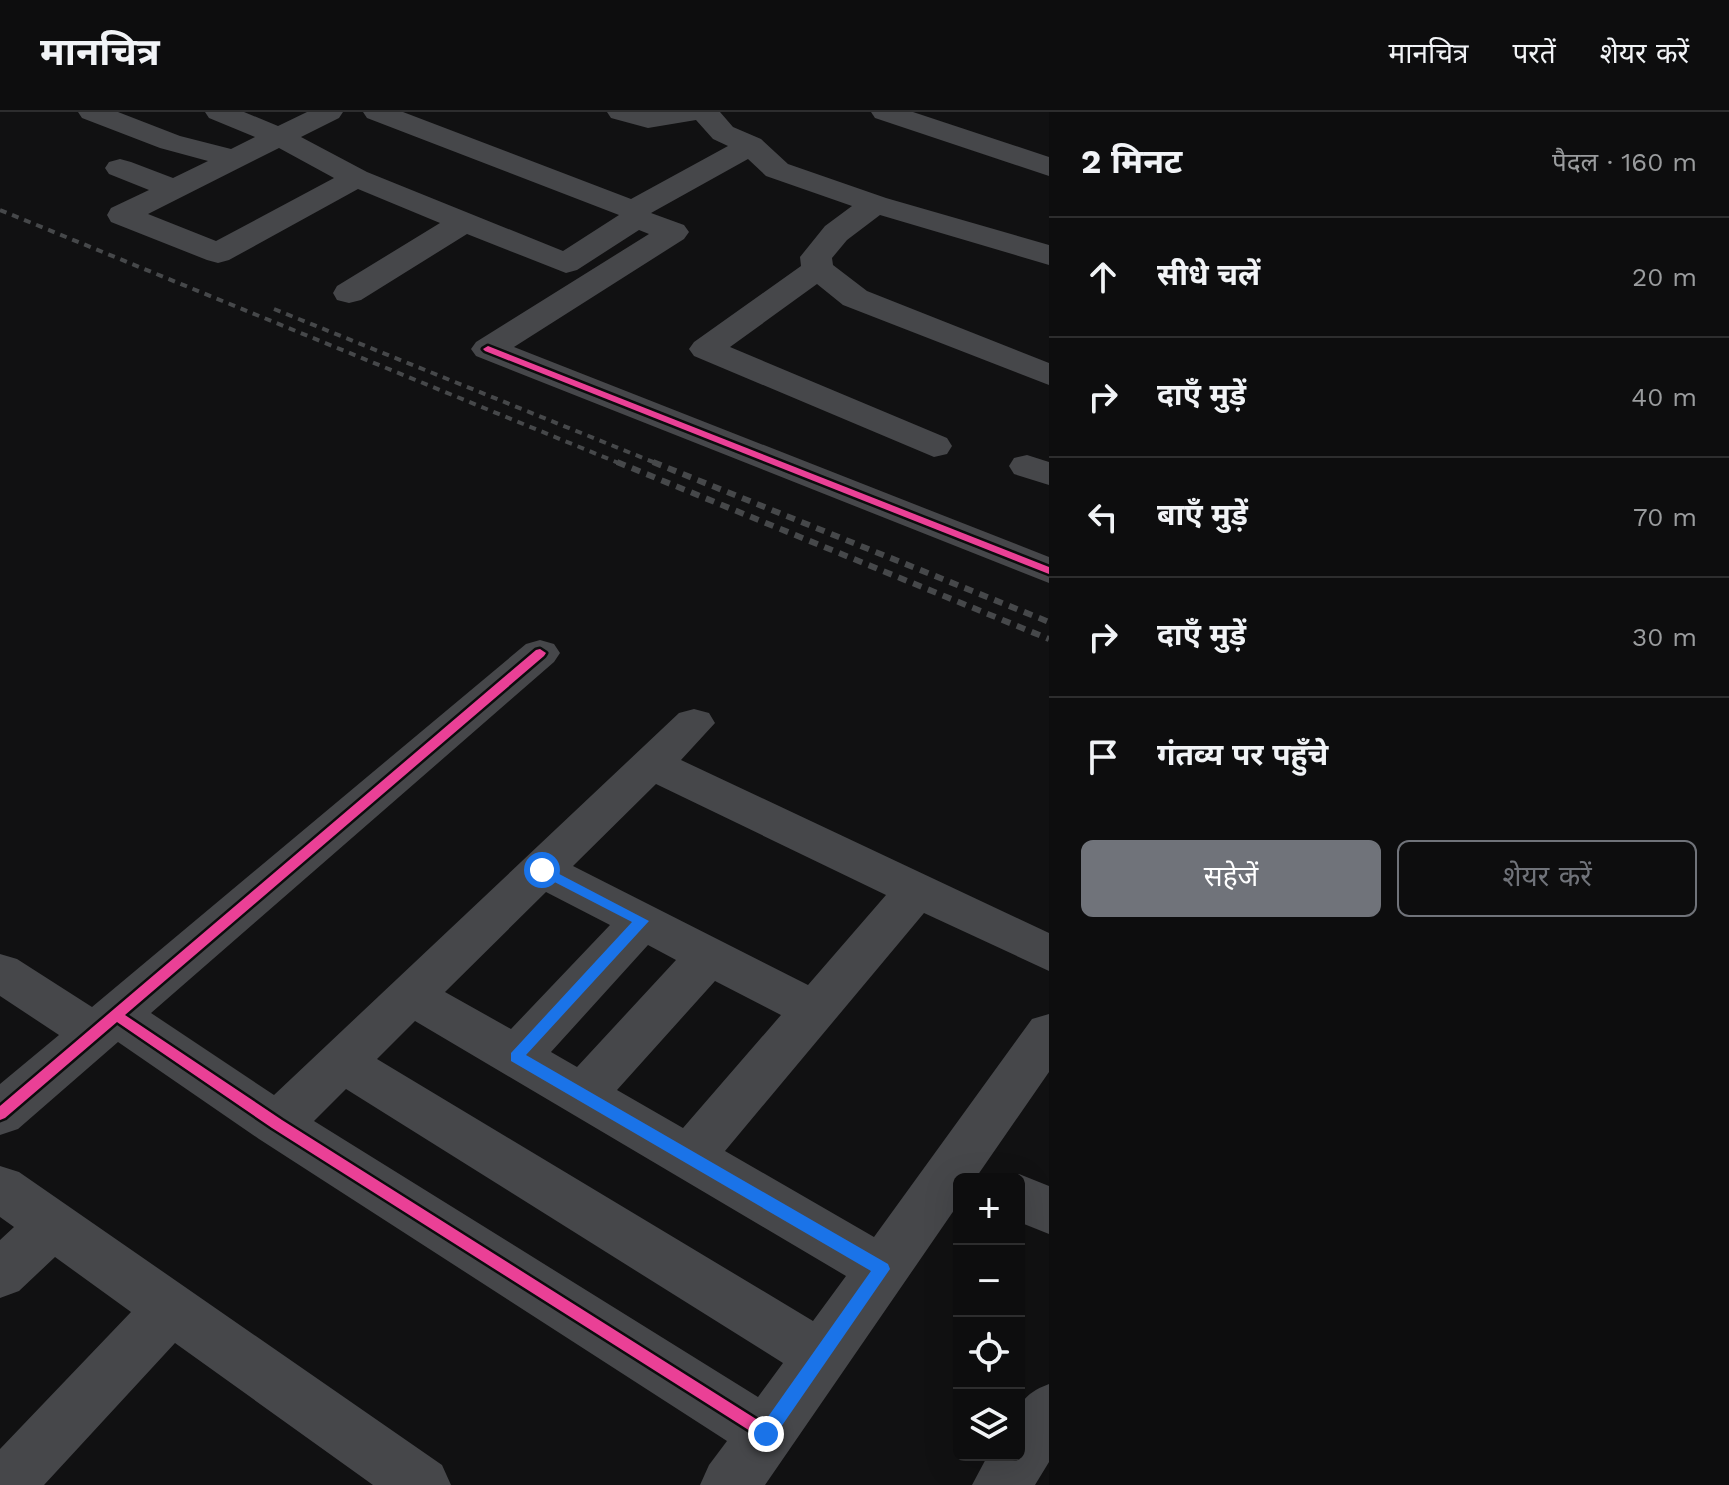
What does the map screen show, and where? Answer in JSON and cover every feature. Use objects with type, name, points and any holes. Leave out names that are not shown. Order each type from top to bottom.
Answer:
[{"type":"street","points":[[92,112],[170,142],[235,159]]},
{"type":"street","points":[[219,112],[279,137],[356,178],[566,263],[635,214],[751,145]]},
{"type":"street","points":[[329,112],[122,215],[218,253],[356,178]]},
{"type":"street","points":[[377,112],[635,214],[673,232],[488,349],[1049,571]]},
{"type":"street","points":[[621,112],[648,119],[695,112]]},
{"type":"street","points":[[704,112],[723,133],[751,145],[777,170],[875,204],[1049,255]]},
{"type":"street","points":[[885,112],[1042,158]]},
{"type":"street","points":[[120,168],[175,189]]},
{"type":"street","points":[[875,204],[836,233],[816,257],[817,269],[855,298],[1049,375]]},
{"type":"street","points":[[349,293],[464,222]]},
{"type":"street","points":[[817,269],[706,349],[934,446]]},
{"type":"street","points":[[0,1114],[540,653]]},
{"type":"street","points":[[277,1124],[694,723]]},
{"type":"street","points":[[651,764],[1049,953]]},
{"type":"street","points":[[542,870],[814,1010]]},
{"type":"street","points":[[689,1157],[917,890]]},
{"type":"street","points":[[516,1057],[642,921]]},
{"type":"street","points":[[582,1095],[709,956]]},
{"type":"street","points":[[0,972],[106,1024],[277,1124],[766,1434]]},
{"type":"street","points":[[411,995],[882,1269]]},
{"type":"street","points":[[730,1485],[882,1269],[973,1171],[1044,1048]]},
{"type":"street","points":[[342,1062],[821,1356]]},
{"type":"street","points":[[0,1188],[418,1484]]},
{"type":"street","points":[[1025,1199],[1049,1212]]},
{"type":"street","points":[[0,1274],[53,1225]]},
{"type":"street","points":[[5,1485],[171,1308]]},
{"type":"railway","points":[[0,210],[621,464]]},
{"type":"railway","points":[[274,309],[658,464]]},
{"type":"railway","points":[[617,462],[1049,639]]},
{"type":"railway","points":[[653,462],[1049,622]]},
{"type":"cycle path","points":[[488,349],[1049,571]]},
{"type":"cycle path","points":[[0,1114],[540,653]]},
{"type":"cycle path","points":[[116,1015],[277,1124],[766,1434]]},
{"type":"route","points":[[542,870],[642,921],[516,1057],[882,1269],[766,1434]]}]
